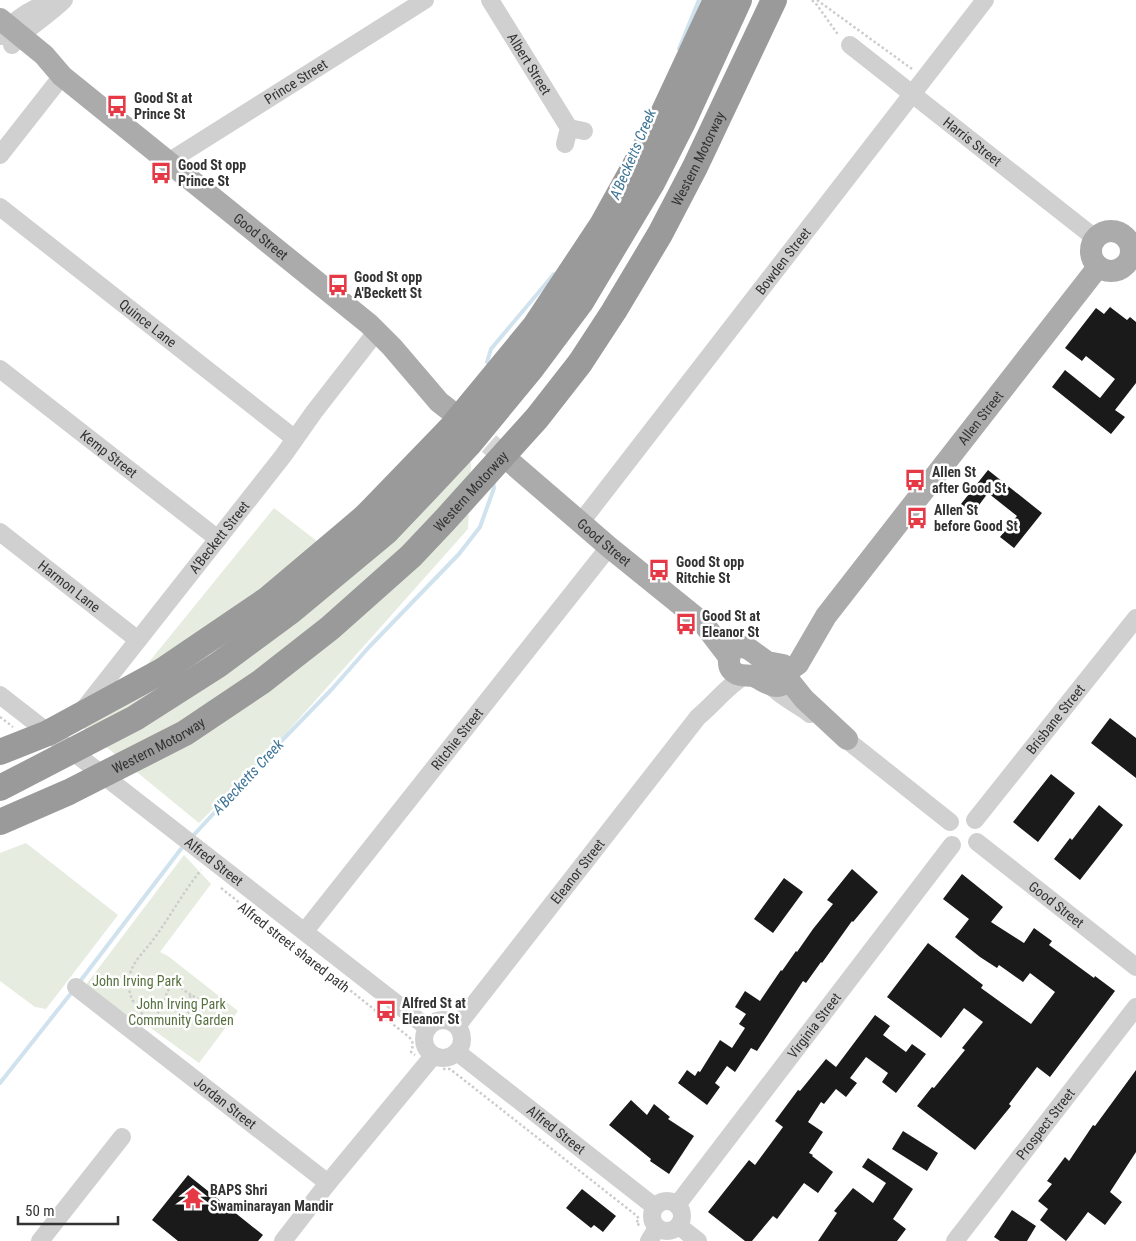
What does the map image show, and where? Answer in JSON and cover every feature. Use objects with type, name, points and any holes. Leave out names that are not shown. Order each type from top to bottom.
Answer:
[{"type":"highway","points":[[0,752],[48,733],[162,671],[268,598],[365,516],[451,428],[535,326],[602,225],[660,120],[716,0]]},
{"type":"highway","points":[[0,782],[53,753],[144,712],[218,665],[291,611],[386,532],[470,443],[531,369],[581,302],[652,183],[739,0]]},
{"type":"highway","name":"Western Motorway","points":[[0,822],[69,792],[185,733],[261,682],[315,640],[404,563],[445,520],[538,418],[580,364],[660,234],[699,158],[774,0]]},
{"type":"highway","points":[[0,832],[103,781],[185,733]]},
{"type":"highway","points":[[0,788],[53,753]]},
{"type":"main road","name":"Good Street","points":[[7,33],[37,65],[62,76],[377,331],[424,385],[448,408]]},
{"type":"main road","points":[[1130,227],[1131,268],[1109,271],[1098,267],[1090,250],[1095,238],[1107,230],[1130,227]]},
{"type":"main road","name":"Allen Street","points":[[780,675],[796,645],[826,616],[1098,267]]},
{"type":"main road","name":"Good Street","points":[[506,459],[703,623],[719,630],[736,660],[754,652],[780,675]]},
{"type":"main road","points":[[780,675],[847,739]]},
{"type":"street","points":[[7,33],[44,4],[57,0]]},
{"type":"street","points":[[7,33],[51,13],[64,0]]},
{"type":"street","name":"Prince Street","points":[[168,162],[424,0]]},
{"type":"street","name":"Albert Street","points":[[490,0],[573,134]]},
{"type":"street","name":"Bowden Street","points":[[581,522],[985,0]]},
{"type":"street","name":"Harris Street","points":[[850,46],[914,94],[1095,238]]},
{"type":"street","points":[[0,155],[62,76]]},
{"type":"street","name":"Quince Lane","points":[[0,207],[294,438]]},
{"type":"street","name":"A'Beckett Street","points":[[53,753],[138,640],[283,456],[294,438],[377,331]]},
{"type":"street","name":"Kemp Street","points":[[0,369],[218,539]]},
{"type":"street","name":"Harmon Lane","points":[[0,532],[138,640]]},
{"type":"street","name":"Ritchie Street","points":[[305,931],[609,546]]},
{"type":"street","name":"Brisbane Street","points":[[975,820],[1136,618]]},
{"type":"street","name":"Eleanor Street","points":[[457,1026],[698,717],[712,706],[732,683],[736,660]]},
{"type":"street","name":"Alfred Street","points":[[0,695],[53,753],[167,824],[201,858],[305,931],[428,1028]]},
{"type":"street","points":[[847,739],[950,822]]},
{"type":"street","points":[[965,815],[975,820],[980,831],[977,842],[973,846],[962,849],[952,845],[947,831],[950,822],[965,815]]},
{"type":"street","name":"Good Street","points":[[977,842],[1136,967]]},
{"type":"street","name":"Virginia Street","points":[[677,1205],[952,845]]},
{"type":"street","name":"Jordan Street","points":[[76,987],[328,1183]]},
{"type":"street","name":"Prospect Street","points":[[955,1241],[1136,1007]]},
{"type":"street","points":[[442,1020],[457,1026],[462,1036],[462,1042],[457,1052],[443,1058],[433,1056],[425,1046],[424,1040],[428,1028],[437,1021],[442,1020]]},
{"type":"street","name":"Alfred Street","points":[[457,1052],[655,1207]]},
{"type":"street","points":[[283,1241],[328,1183],[433,1056]]},
{"type":"street","points":[[40,1241],[122,1137]]},
{"type":"street","points":[[666,1201],[677,1205],[682,1216],[679,1226],[671,1231],[653,1235],[652,1211],[655,1207],[666,1201]]},
{"type":"street","points":[[679,1226],[698,1241]]},
{"type":"path","points":[[812,0],[817,4],[838,35],[850,46]]},
{"type":"path","points":[[817,0],[909,68],[927,76]]},
{"type":"path","points":[[201,858],[201,870],[132,967],[129,988],[140,1012],[150,1021],[164,1004],[165,994],[171,988],[178,986],[212,1006]]},
{"type":"path","name":"Alfred street shared path","points":[[220,887],[409,1037],[413,1041],[411,1052]]},
{"type":"path","points":[[187,1002],[191,995]]},
{"type":"path","points":[[183,1001],[187,1002],[190,1006],[189,1012],[183,1015],[179,1014],[177,1005],[183,1001]]},
{"type":"path","points":[[438,1073],[444,1068],[450,1069],[637,1216],[639,1220],[636,1223]]},
{"type":"green space","points":[[437,432],[471,463],[468,529],[281,739],[199,823],[77,723],[136,678],[274,508],[318,542]]},
{"type":"green space","points":[[26,843],[118,915],[46,1009],[35,1007],[0,981],[0,853]]},
{"type":"green space","name":"John Irving Park","points":[[184,855],[211,884],[160,952],[168,956],[238,1011],[199,1063],[137,1018],[125,1018],[85,986]]},
{"type":"building","points":[[1110,307],[1127,320],[1130,317],[1136,322],[1136,383],[1115,410],[1125,417],[1111,434],[1052,387],[1065,370],[1100,398],[1115,379],[1086,356],[1082,361],[1065,348],[1096,308],[1104,314]]},
{"type":"building","points":[[988,470],[1042,513],[1014,548],[1000,537],[1017,516],[988,493],[973,513],[961,504]]},
{"type":"building","points":[[1110,718],[1136,738],[1136,778],[1091,743]]},
{"type":"building","points":[[1051,774],[1075,793],[1038,842],[1013,822]]},
{"type":"building","points":[[1099,805],[1123,825],[1080,880],[1054,859],[1070,838],[1072,840]]},
{"type":"building","points":[[852,869],[878,892],[852,921],[806,983],[803,981],[757,1051],[751,1048],[735,1072],[727,1066],[715,1083],[720,1087],[707,1105],[678,1083],[687,1070],[695,1076],[698,1071],[700,1072],[720,1040],[732,1048],[745,1028],[739,1024],[746,1014],[735,1007],[745,991],[760,1001],[781,970],[833,904],[827,900]]},
{"type":"building","points":[[962,874],[1003,907],[991,922],[1024,943],[1034,928],[1052,941],[1049,945],[1115,991],[1050,1077],[1037,1067],[1009,1104],[1011,1106],[975,1150],[917,1106],[965,1050],[962,1048],[983,1022],[964,1008],[941,1038],[887,997],[928,943],[983,985],[981,988],[1031,1024],[1055,992],[1030,973],[1023,982],[999,965],[997,968],[955,937],[969,919],[943,899]]},
{"type":"building","points":[[784,878],[803,892],[773,933],[754,919]]},
{"type":"building","points":[[875,1015],[890,1026],[883,1035],[906,1052],[912,1044],[926,1054],[896,1093],[882,1082],[888,1073],[866,1057],[850,1078],[857,1083],[846,1097],[836,1089],[824,1104],[821,1102],[808,1122],[823,1132],[809,1153],[833,1172],[818,1193],[804,1183],[777,1219],[773,1216],[752,1241],[745,1241],[708,1212],[749,1160],[755,1165],[783,1127],[775,1121],[798,1090],[800,1091],[826,1059],[836,1067]]},
{"type":"building","points":[[1136,1070],[1136,1152],[1110,1192],[1122,1202],[1105,1225],[1088,1212],[1066,1241],[1040,1220],[1048,1209],[1038,1201],[1052,1184],[1047,1181],[1065,1157],[1069,1161],[1093,1125],[1095,1126]]},
{"type":"building","points":[[631,1100],[647,1115],[654,1104],[670,1117],[668,1119],[694,1136],[669,1174],[650,1161],[651,1159],[609,1125]]},
{"type":"building","points":[[903,1131],[938,1153],[927,1171],[892,1149]]},
{"type":"building","points":[[868,1158],[913,1189],[893,1219],[906,1229],[897,1241],[818,1241],[837,1213],[834,1211],[853,1188],[873,1203],[886,1183],[862,1167]]},
{"type":"building","name":"BAPS Shri Swaminarayan Mandir","points":[[188,1175],[263,1235],[258,1241],[178,1241],[152,1220]]},
{"type":"building","points":[[582,1189],[616,1216],[603,1232],[594,1225],[591,1228],[566,1208]]},
{"type":"building","points":[[1012,1210],[1036,1226],[1027,1241],[1000,1241],[994,1237]]},
{"type":"waterway","name":"A'Becketts Creek","points":[[679,49],[699,0]]},
{"type":"waterway","name":"A'Becketts Creek","points":[[487,362],[491,349],[554,274]]},
{"type":"waterway","name":"A'Becketts Creek","points":[[191,838],[332,689],[369,647],[459,554],[480,527],[494,488],[493,481]]},
{"type":"waterway","name":"A'Becketts Creek","points":[[78,984],[184,845]]},
{"type":"waterway","name":"A'Becketts Creek","points":[[0,1083],[72,992]]},
{"type":"tunnel","points":[[464,422],[507,459]]},
{"type":"place","name":"Good St at Prince St","points":[[117,106]]},
{"type":"place","name":"Good St opp Prince St","points":[[161,173]]},
{"type":"place","name":"Good St opp A'Beckett St","points":[[338,285]]},
{"type":"place","name":"Allen St after Good St","points":[[915,480]]},
{"type":"place","name":"Allen St before Good St","points":[[917,518]]},
{"type":"place","name":"Good St opp Ritchie St","points":[[659,570]]},
{"type":"place","name":"Good St at Eleanor St","points":[[686,624]]},
{"type":"place","name":"Alfred St at Eleanor St","points":[[386,1011]]},
{"type":"place","name":"BAPS Shri Swaminarayan Mandir","points":[[193,1198]]},
{"type":"park label","name":"John Irving Park Community Garden","points":[[181,1012]]}]
